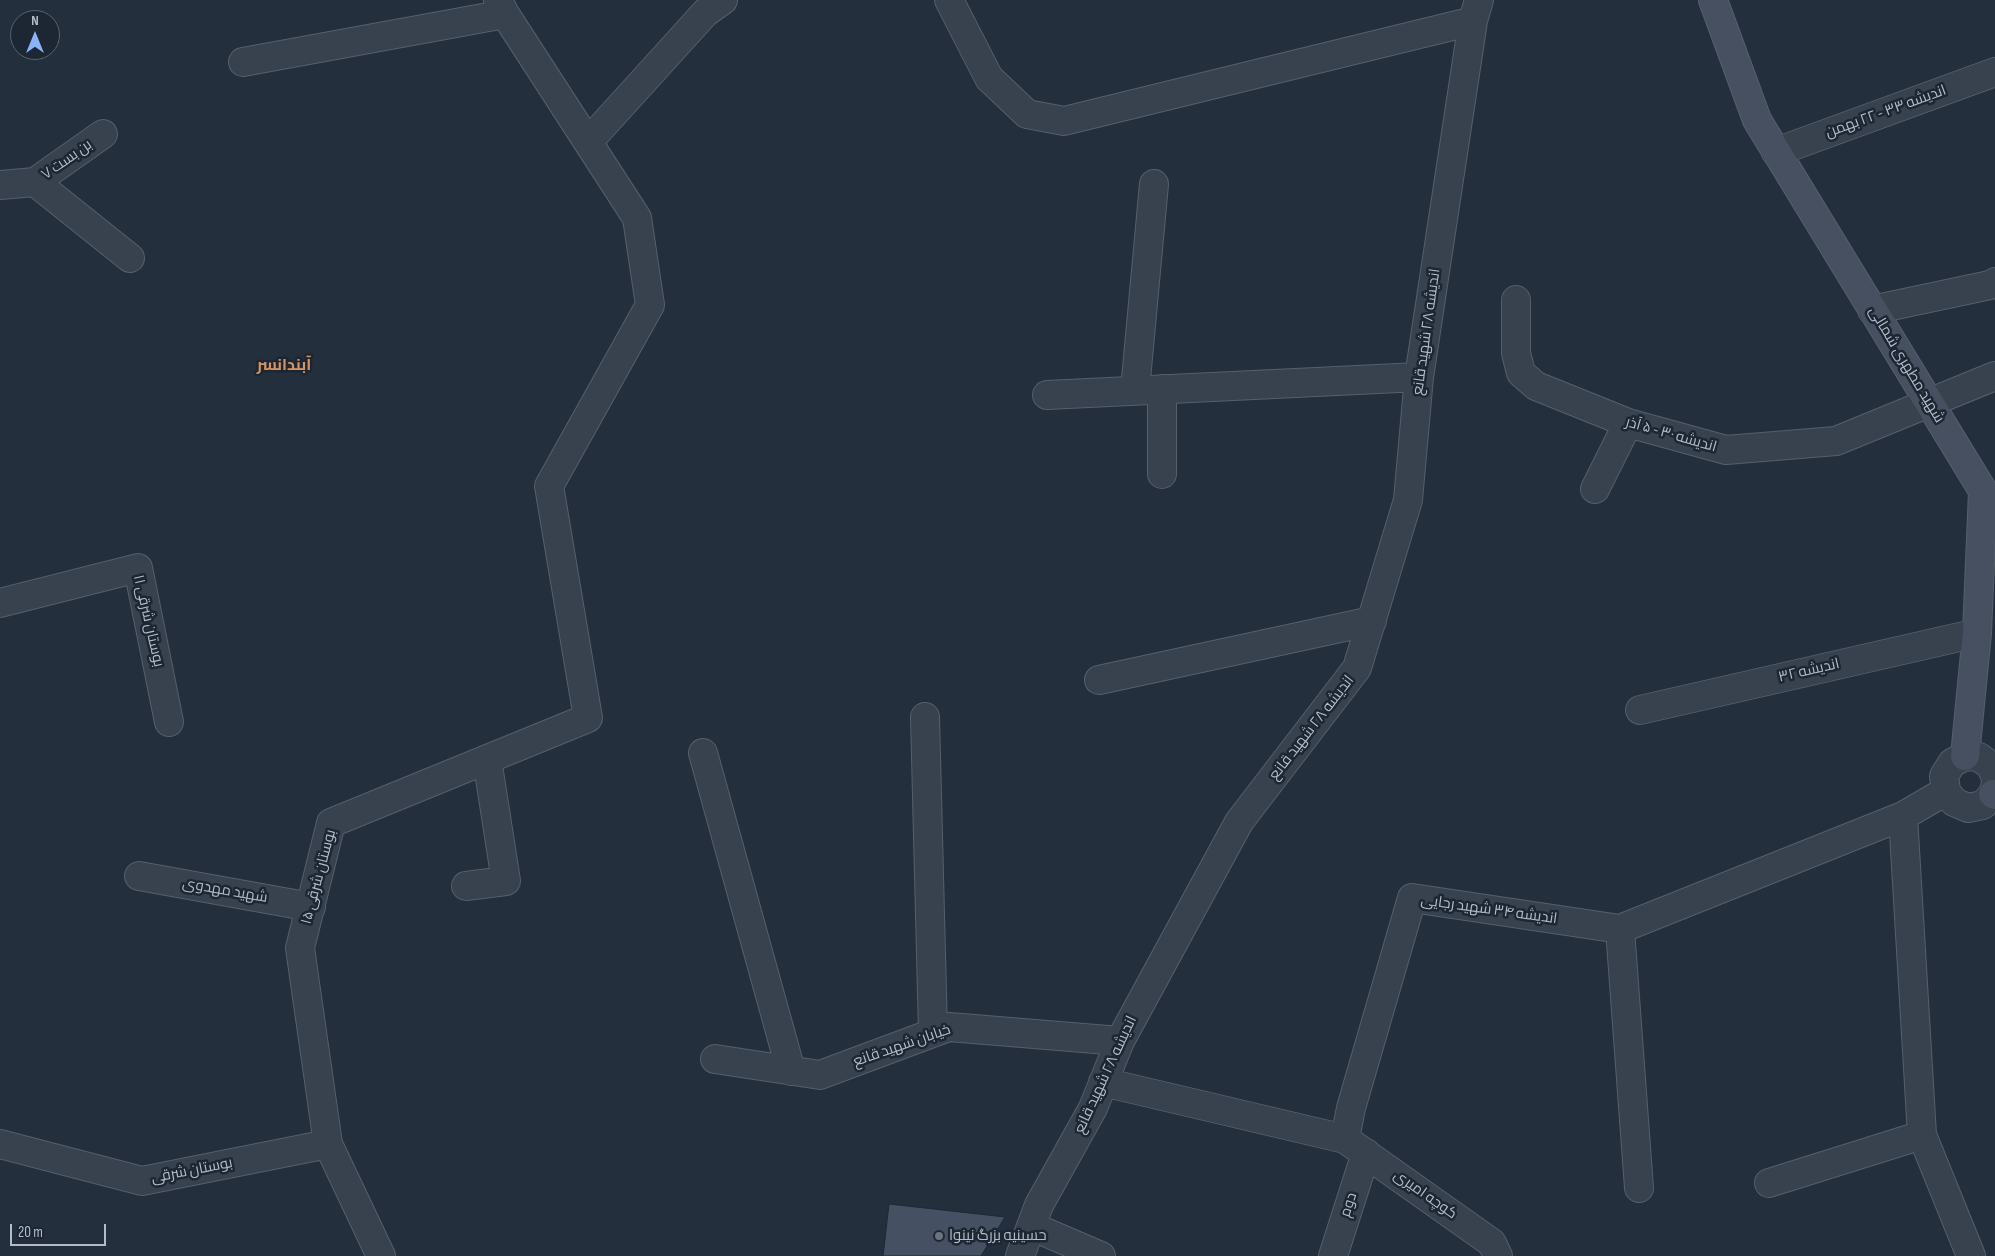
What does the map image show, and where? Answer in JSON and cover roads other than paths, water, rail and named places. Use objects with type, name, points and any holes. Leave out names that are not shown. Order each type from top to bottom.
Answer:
[{"type":"main road","name":"شهید مطهری شمالی","points":[[1713,0],[1757,120],[1983,491],[1987,598],[1977,633],[1965,756]]},
{"type":"street","points":[[242,62],[501,7],[588,142],[705,13],[723,0]]},
{"type":"street","points":[[949,0],[989,78],[1027,114],[1064,121],[1476,11]]},
{"type":"street","name":"اندیشه ۲۸ شهید قانع","points":[[1020,1256],[1039,1205],[1094,1108],[1120,1041],[1239,822],[1358,668],[1408,500],[1419,377],[1476,11]]},
{"type":"street","name":"اندیشه ۳۳ - ۲۲ بهمن","points":[[1776,152],[1995,72]]},
{"type":"street","name":"بن بست ۷","points":[[0,185],[35,182],[103,134]]},
{"type":"street","name":"بوستان شرقی ۱۵","points":[[383,1256],[328,1144],[300,948],[331,823],[588,718],[550,486],[650,305],[637,218],[588,142]]},
{"type":"street","points":[[35,182],[130,258]]},
{"type":"street","points":[[1154,184],[1148,390],[1162,474]]},
{"type":"street","points":[[1872,310],[1990,285],[1995,282]]},
{"type":"street","name":"اندیشه ۳۰ - ۵ آذر","points":[[1516,300],[1516,353],[1521,373],[1536,386],[1628,423],[1726,450],[1836,441],[1995,376]]},
{"type":"street","points":[[1047,395],[1419,377]]},
{"type":"street","points":[[1595,489],[1628,423]]},
{"type":"street","name":"بوستان شرقی ۱۱","points":[[0,603],[138,568],[169,722]]},
{"type":"street","points":[[1099,680],[1372,621]]},
{"type":"street","name":"اندیشه ۳۲","points":[[1640,710],[1977,633]]},
{"type":"street","points":[[925,717],[933,1033]]},
{"type":"street","points":[[703,752],[791,1071]]},
{"type":"street","points":[[1965,756],[1980,757],[1991,766],[1995,788],[1982,805],[1968,808],[1954,802],[1946,791],[1944,776],[1952,763],[1965,756]]},
{"type":"street","points":[[466,886],[506,881],[488,760]]},
{"type":"street","points":[[1639,1188],[1620,929],[1903,816],[1946,791]]},
{"type":"street","points":[[1903,816],[1922,1134],[1971,1256]]},
{"type":"street","name":"شهید مهدوی","points":[[139,876],[311,906]]},
{"type":"street","name":"اندیشه ۳۴ شهید رجایی","points":[[1356,1146],[1351,1108],[1412,898],[1620,929]]},
{"type":"street","name":"خیابان شهید قانع","points":[[716,1059],[820,1075],[949,1027],[1120,1041]]},
{"type":"street","points":[[1104,1082],[1356,1146]]},
{"type":"street","points":[[1769,1183],[1922,1134]]},
{"type":"street","name":"بوستان شرقی","points":[[0,1144],[142,1181],[328,1144]]},
{"type":"street","name":"دوم","points":[[1333,1256],[1356,1146]]},
{"type":"street","name":"کوچه امیری","points":[[1356,1146],[1492,1243],[1498,1256]]},
{"type":"street","points":[[1032,1226],[1101,1256]]},
{"type":"place","name":"حسینیه بزرگ نینوا","points":[[939,1236]]},
{"type":"district","name":"آبندانسر","points":[[284,366]]}]
